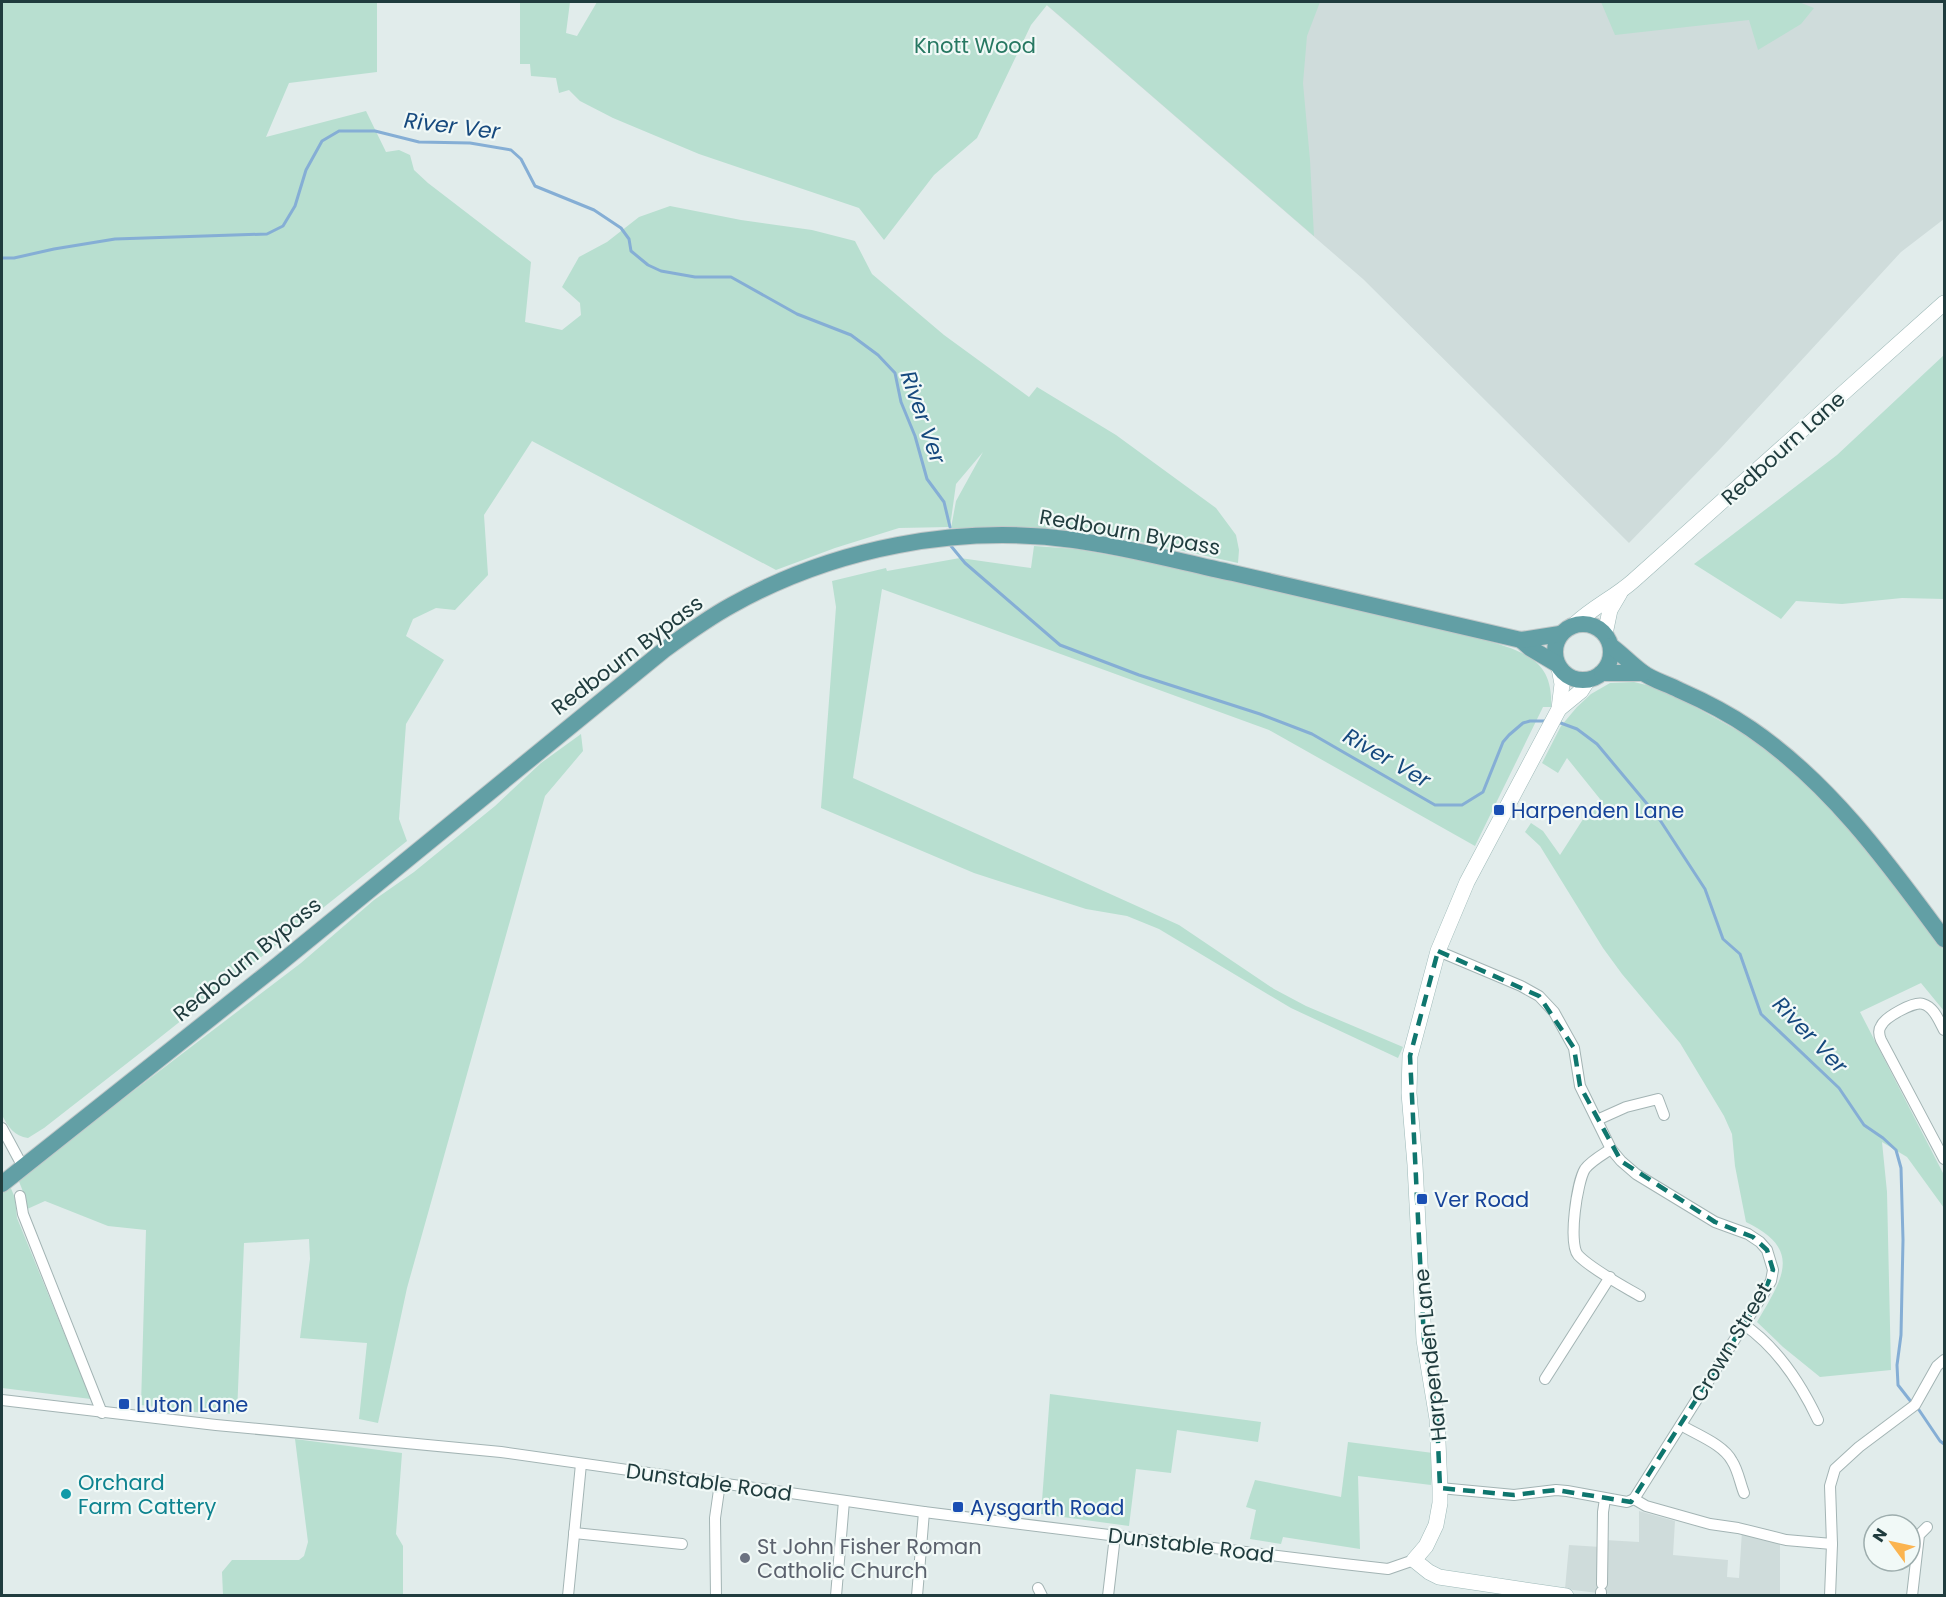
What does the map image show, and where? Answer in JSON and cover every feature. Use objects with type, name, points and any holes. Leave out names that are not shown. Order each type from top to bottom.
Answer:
[{"type":"main road","name":"Redbourn Bypass","points":[[2,1184],[279,964],[664,650],[732,605],[784,580],[827,564],[884,548],[966,536],[1011,534],[1074,540],[1181,562],[1521,640],[1560,634]]},
{"type":"main road","points":[[1643,673],[1575,679],[1558,666],[1555,646],[1565,629],[1575,624],[1590,624],[1643,673],[1721,710],[1782,751],[1821,788],[1864,835],[1944,939]]},
{"type":"main road","name":"Redbourn Bypass","points":[[1521,640],[1558,666]]},
{"type":"main road","points":[[1595,676],[1610,660],[1608,640]]},
{"type":"street","name":"Redbourn Lane","points":[[1575,624],[1620,592],[1944,303]]},
{"type":"street","name":"Redbourn Lane","points":[[1608,640],[1610,610],[1620,592]]},
{"type":"street","name":"Harpenden Lane","points":[[1554,720],[1562,684],[1558,666]]},
{"type":"street","name":"Harpenden Lane","points":[[1414,1560],[1426,1546],[1436,1525],[1440,1488],[1437,1419],[1424,1340],[1409,1093],[1410,1056],[1438,951],[1467,882],[1554,720],[1595,676]]},
{"type":"street","points":[[1438,951],[1521,986],[1539,996],[1554,1012],[1574,1048],[1580,1086],[1611,1149],[1589,1165],[1582,1174],[1572,1233],[1574,1245],[1579,1256],[1640,1296]]},
{"type":"street","points":[[1944,1030],[1931,1008],[1915,1003],[1882,1023],[1879,1033],[1944,1159]]},
{"type":"street","points":[[1597,1120],[1626,1107],[1658,1098],[1664,1115]]},
{"type":"street","points":[[2,1128],[23,1167]]},
{"type":"street","name":"Crown Street","points":[[1611,1149],[1636,1174],[1715,1222],[1753,1237],[1767,1250],[1772,1259],[1773,1270],[1771,1281],[1635,1499]]},
{"type":"street","points":[[20,1196],[23,1214],[102,1413]]},
{"type":"street","points":[[1545,1378],[1610,1277]]},
{"type":"street","points":[[1743,1324],[1769,1346],[1794,1377],[1818,1420]]},
{"type":"street","points":[[1830,1596],[1832,1544],[1830,1486],[1835,1469],[1859,1447],[1915,1405],[1937,1366],[1944,1360]]},
{"type":"street","name":"Dunstable Road","points":[[2,1400],[102,1413],[490,1451],[924,1512],[1388,1569],[1414,1560]]},
{"type":"street","points":[[1681,1425],[1729,1456],[1734,1463],[1744,1493]]},
{"type":"street","points":[[568,1596],[582,1464]]},
{"type":"street","points":[[716,1596],[714,1526],[720,1483]]},
{"type":"street","points":[[1440,1488],[1514,1495],[1556,1490],[1627,1502],[1635,1499],[1646,1506],[1710,1524],[1738,1528],[1786,1540],[1832,1544]]},
{"type":"street","points":[[1601,1591],[1605,1498]]},
{"type":"street","points":[[836,1596],[844,1501]]},
{"type":"street","points":[[917,1596],[924,1512]]},
{"type":"street","points":[[1912,1596],[1919,1535],[1927,1527]]},
{"type":"street","points":[[574,1533],[682,1545]]},
{"type":"street","points":[[1108,1596],[1115,1536]]},
{"type":"street","points":[[1414,1560],[1439,1577],[1494,1591],[1566,1596]]},
{"type":"highlighted area","points":[[1438,951],[1539,996],[1574,1048],[1580,1086],[1621,1161],[1715,1222],[1753,1237],[1767,1250],[1773,1270],[1764,1293],[1631,1502],[1556,1490],[1514,1495],[1440,1488],[1437,1419],[1424,1340],[1410,1056]]},
{"type":"shaded area","points":[[1043,2],[1944,2],[1944,219],[1901,252],[1720,449],[1629,543],[1363,279]]},
{"type":"shaded area","points":[[1639,1511],[1675,1521],[1673,1555],[1728,1560],[1727,1577],[1739,1578],[1742,1531],[1780,1542],[1780,1595],[1625,1596],[1604,1593],[1605,1540],[1639,1542]]},
{"type":"shaded area","points":[[1569,1545],[1601,1547],[1598,1593],[1565,1589]]},
{"type":"green space","points":[[2,2],[377,2],[377,72],[289,83],[266,137],[366,111],[386,152],[399,150],[410,155],[414,170],[428,183],[531,262],[525,322],[562,330],[581,315],[580,303],[562,287],[579,257],[607,242],[639,217],[670,206],[741,220],[812,230],[855,241],[872,274],[944,335],[1029,397],[1037,387],[1116,435],[1216,508],[1236,535],[1239,550],[1238,563],[1152,544],[1053,528],[951,528],[956,501],[983,452],[956,484],[950,527],[899,528],[776,570],[532,441],[484,515],[488,575],[455,610],[436,608],[413,619],[406,636],[444,660],[406,724],[399,819],[407,841],[44,1128],[28,1138],[19,1135],[9,1127],[2,1115]]},
{"type":"green space","name":"Knott Wood","points":[[520,2],[570,2],[566,33],[577,36],[597,2],[1320,2],[1307,36],[1303,83],[1314,236],[1047,5],[1031,25],[977,138],[934,175],[884,240],[859,208],[699,154],[613,118],[580,101],[569,90],[559,93],[556,78],[531,76],[530,64],[520,64]]},
{"type":"green space","points":[[1601,2],[1799,2],[1814,8],[1801,24],[1758,50],[1749,20],[1615,35]]},
{"type":"green space","points":[[1944,355],[1944,599],[1902,598],[1842,604],[1796,601],[1781,619],[1694,564],[1837,455]]},
{"type":"green space","points":[[1034,546],[1076,549],[1199,571],[1482,639],[1522,653],[1541,667],[1547,677],[1551,707],[1543,707],[1475,846],[1269,730],[882,589],[853,778],[1179,925],[1274,989],[1306,1006],[1403,1047],[1398,1058],[1291,1008],[1159,929],[1127,916],[1086,909],[974,873],[821,808],[836,607],[832,581],[886,568],[887,571],[960,558],[1031,568]]},
{"type":"green space","points":[[1634,682],[1663,689],[1742,733],[1795,772],[1871,853],[1944,950],[1944,1011],[1921,983],[1860,1012],[1944,1175],[1944,1208],[1907,1157],[1882,1142],[1887,1192],[1891,1370],[1820,1377],[1757,1322],[1780,1279],[1783,1266],[1782,1255],[1776,1243],[1746,1222],[1735,1166],[1732,1134],[1724,1116],[1680,1043],[1622,974],[1603,948],[1540,846],[1525,832],[1531,823],[1543,831],[1560,855],[1587,813],[1600,799],[1567,758],[1558,773],[1542,763],[1561,726],[1591,694],[1610,683]]},
{"type":"green space","points":[[581,734],[583,751],[545,796],[407,1288],[378,1423],[359,1419],[367,1343],[300,1338],[310,1259],[309,1239],[244,1243],[237,1414],[194,1412],[141,1405],[146,1230],[108,1226],[45,1201],[25,1210],[24,1194],[18,1179],[301,963],[374,900],[414,872],[495,806],[541,763]]},
{"type":"green space","points":[[10,1186],[15,1198],[17,1218],[91,1399],[2,1388],[2,1192]]},
{"type":"green space","points":[[1050,1394],[1261,1422],[1258,1442],[1177,1430],[1171,1473],[1136,1469],[1129,1526],[1041,1514]]},
{"type":"green space","points":[[295,1439],[402,1453],[396,1534],[403,1546],[403,1595],[223,1595],[222,1572],[232,1560],[299,1560],[304,1556],[308,1542]]},
{"type":"green space","points":[[1348,1442],[1433,1453],[1431,1485],[1358,1476],[1360,1549],[1283,1537],[1281,1544],[1250,1539],[1256,1510],[1246,1507],[1255,1480],[1341,1497]]},
{"type":"waterway","name":"River Ver","points":[[2,258],[14,258],[115,239],[267,234],[283,226],[295,206],[306,170],[322,141],[339,131],[375,131],[419,142],[470,143],[511,150],[521,159],[535,186],[594,210],[621,228],[629,239],[631,251],[648,265],[661,271],[695,277],[731,277],[797,314],[851,335],[878,355],[895,373],[901,402],[915,436],[927,479],[944,502],[950,527]]},
{"type":"waterway","name":"River Ver","points":[[951,546],[965,563],[1060,645],[1139,675],[1260,714],[1312,734],[1435,805],[1462,805],[1483,792],[1503,742],[1509,735],[1523,723],[1548,721]]},
{"type":"waterway","name":"River Ver","points":[[1558,722],[1577,729],[1597,744],[1658,817],[1705,889],[1723,939],[1740,954],[1761,1014],[1839,1088],[1864,1125],[1896,1150],[1901,1168],[1903,1240],[1898,1385],[1912,1403]]},
{"type":"waterway","name":"River Ver","points":[[1917,1407],[1944,1444]]},
{"type":"place","name":"Harpenden Lane","points":[[1499,810]]},
{"type":"place","name":"Ver Road","points":[[1422,1199]]},
{"type":"place","name":"Luton Lane","points":[[124,1404]]},
{"type":"place","name":"Orchard Farm Cattery","points":[[66,1494]]},
{"type":"place","name":"Aysgarth Road","points":[[958,1507]]},
{"type":"place","name":"St John Fisher Roman Catholic Church","points":[[745,1558]]}]
